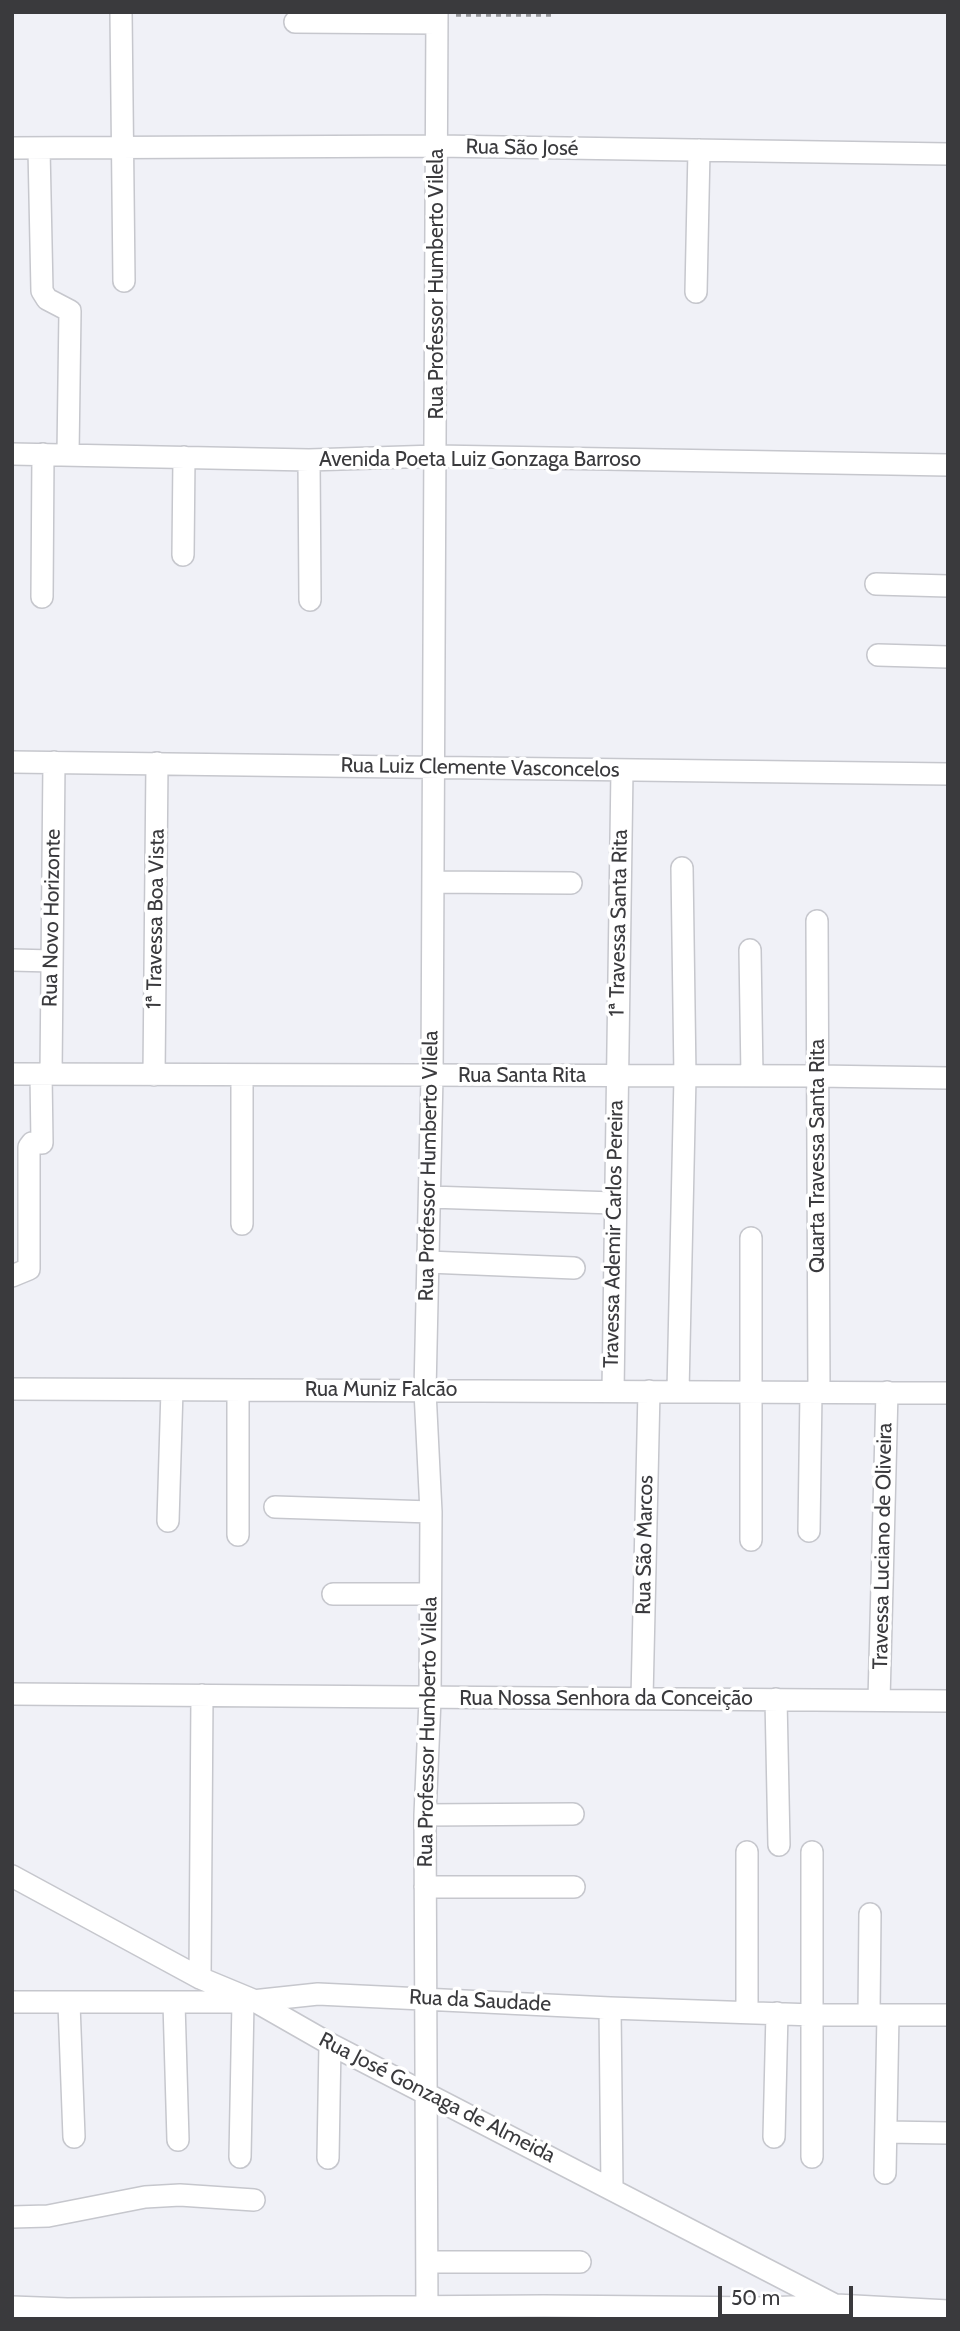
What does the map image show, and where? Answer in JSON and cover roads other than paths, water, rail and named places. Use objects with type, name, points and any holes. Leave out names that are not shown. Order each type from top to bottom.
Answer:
[{"type":"street","points":[[121,12],[124,281]]},
{"type":"street","points":[[295,22],[434,18]]},
{"type":"street","name":"Rua Professor Humberto Vilela","points":[[427,2314],[425,1815],[430,1699],[423,1594],[431,1512],[425,1391],[432,1076],[438,146],[434,18]]},
{"type":"street","name":"Rua São José","points":[[12,148],[438,146],[948,154]]},
{"type":"street","points":[[39,149],[42,291],[47,299],[70,311],[68,454]]},
{"type":"street","points":[[696,292],[699,150]]},
{"type":"street","name":"Avenida Poeta Luiz Gonzaga Barroso","points":[[12,454],[309,460],[436,456],[948,465]]},
{"type":"street","points":[[42,597],[43,454]]},
{"type":"street","points":[[183,555],[184,457]]},
{"type":"street","points":[[309,460],[310,600]]},
{"type":"street","points":[[876,584],[948,586]]},
{"type":"street","points":[[878,655],[948,657]]},
{"type":"street","name":"Rua Luiz Clemente Vasconcelos","points":[[12,762],[948,774]]},
{"type":"street","name":"Rua Novo Horizonte","points":[[12,1276],[29,1269],[29,1147],[32,1143],[42,1143],[52,961],[54,762]]},
{"type":"street","name":"1ª Travessa Boa Vista","points":[[154,1075],[157,763]]},
{"type":"street","name":"1ª Travessa Santa Rita","points":[[616,1076],[622,770]]},
{"type":"street","points":[[678,1391],[685,1077],[682,868]]},
{"type":"street","points":[[433,882],[571,883]]},
{"type":"street","name":"Quarta Travessa Santa Rita","points":[[815,1392],[817,921]]},
{"type":"street","points":[[750,950],[752,1076]]},
{"type":"street","points":[[12,960],[52,961]]},
{"type":"street","name":"Rua Santa Rita","points":[[12,1074],[948,1078]]},
{"type":"street","points":[[242,1075],[242,1224]]},
{"type":"street","name":"Travessa Ademir Carlos Pereira","points":[[613,1391],[616,1076]]},
{"type":"street","points":[[430,1197],[614,1203]]},
{"type":"street","points":[[751,1238],[751,1540]]},
{"type":"street","points":[[428,1262],[574,1268]]},
{"type":"street","name":"Rua Muniz Falcão","points":[[12,1389],[948,1392]]},
{"type":"street","points":[[167,1521],[172,1390]]},
{"type":"street","points":[[238,1390],[238,1535]]},
{"type":"street","name":"Rua São Marcos","points":[[642,1698],[649,1391]]},
{"type":"street","points":[[809,1531],[815,1392]]},
{"type":"street","name":"Travessa Luciano de Oliveira","points":[[879,1700],[887,1392]]},
{"type":"street","points":[[275,1507],[431,1512]]},
{"type":"street","points":[[333,1594],[423,1594]]},
{"type":"street","name":"Rua Nossa Senhora da Conceição","points":[[12,1694],[948,1701]]},
{"type":"street","points":[[200,1978],[202,1695]]},
{"type":"street","points":[[776,1699],[779,1845]]},
{"type":"street","points":[[425,1815],[573,1814]]},
{"type":"street","points":[[747,1852],[747,2011]]},
{"type":"street","points":[[812,1852],[812,2157]]},
{"type":"street","name":"Rua José Gonzaga de Almeida","points":[[12,1876],[200,1978],[862,2319]]},
{"type":"street","points":[[425,1887],[574,1887]]},
{"type":"street","points":[[870,1914],[887,2132],[885,2173]]},
{"type":"street","name":"Rua da Saudade","points":[[12,2002],[174,2003],[248,2001],[318,1994],[814,2015],[948,2015]]},
{"type":"street","points":[[240,2157],[248,2001]]},
{"type":"street","points":[[174,2003],[178,2140]]},
{"type":"street","points":[[69,2004],[74,2137]]},
{"type":"street","points":[[610,2008],[612,2188]]},
{"type":"street","points":[[774,2137],[777,2013]]},
{"type":"street","points":[[328,2158],[330,2044]]},
{"type":"street","points":[[887,2132],[948,2133]]},
{"type":"street","points":[[12,2217],[48,2216],[145,2197],[180,2195],[254,2200]]},
{"type":"street","points":[[428,2262],[580,2262]]},
{"type":"street","points":[[12,2307],[67,2314],[767,2314],[836,2305],[948,2311]]}]
